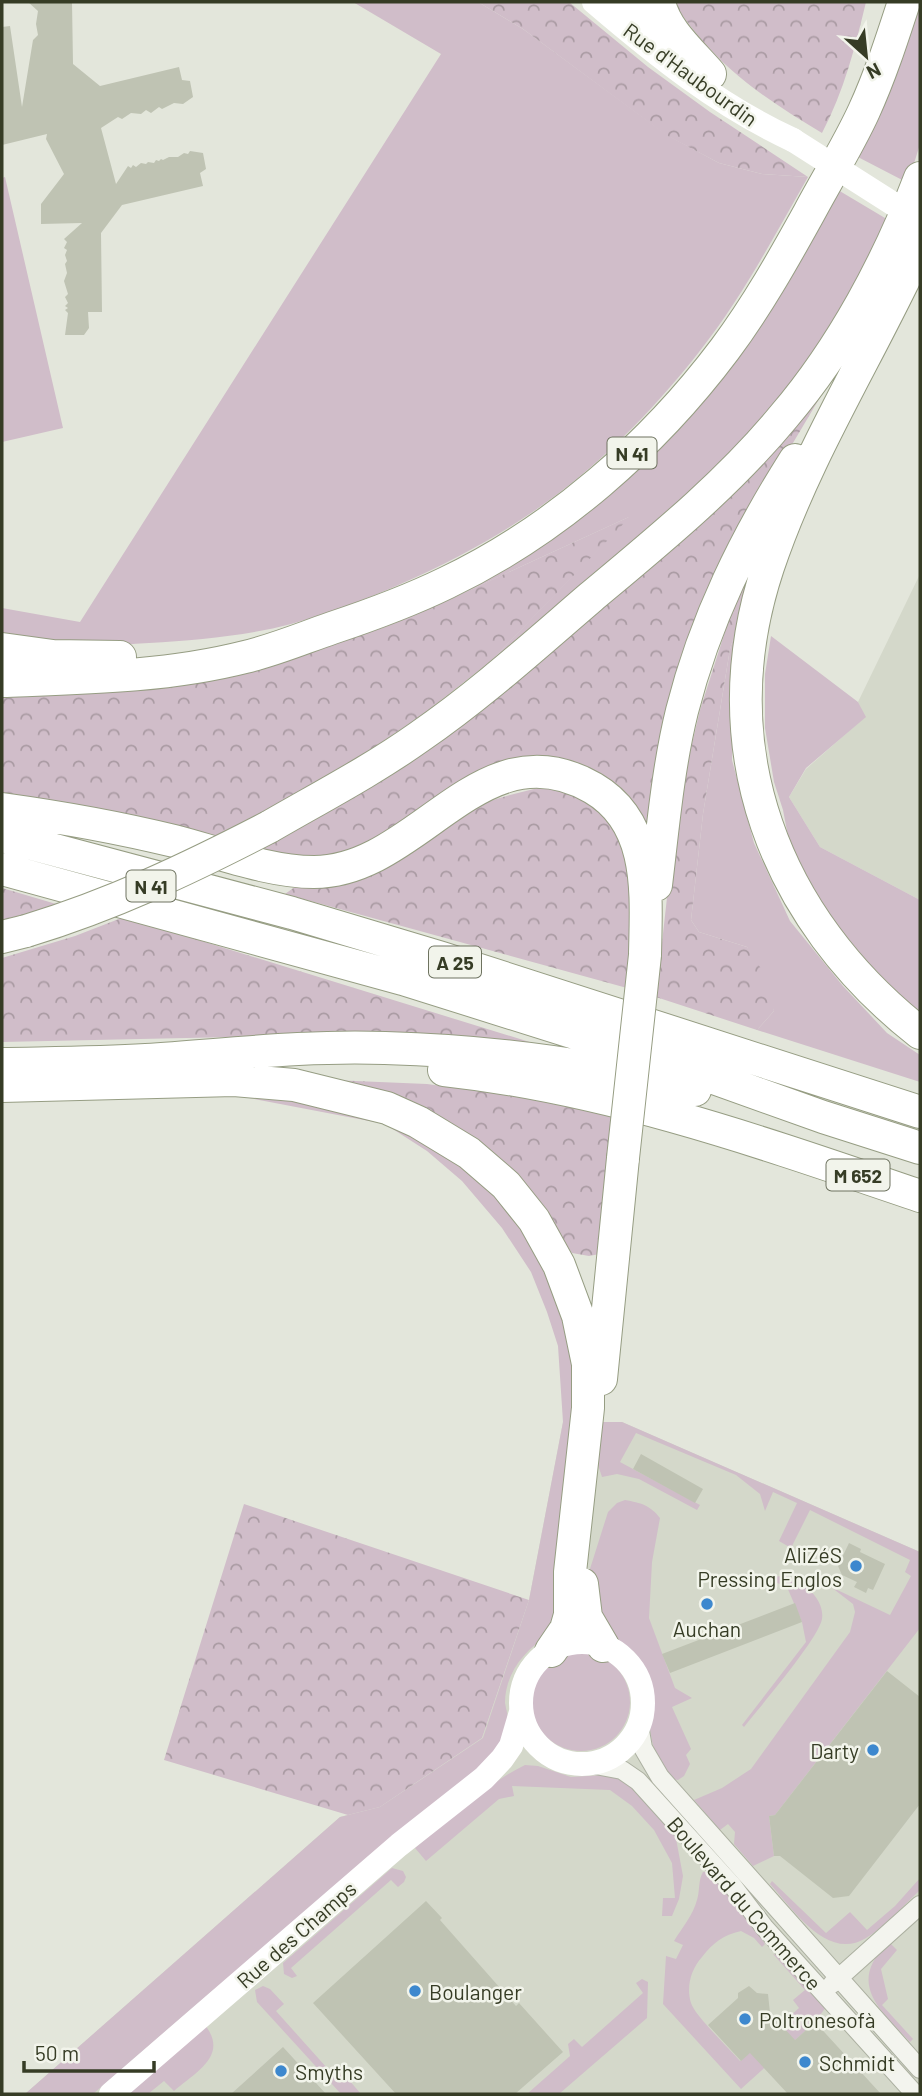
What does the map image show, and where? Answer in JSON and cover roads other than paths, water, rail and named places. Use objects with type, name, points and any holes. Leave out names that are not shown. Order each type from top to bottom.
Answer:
[{"type":"highway","points":[[659,2],[661,11],[673,31],[710,74]]},
{"type":"highway","points":[[824,186],[873,46],[880,2]]},
{"type":"highway","name":"N 41","points":[[349,622],[405,602],[487,561],[560,512],[642,444],[691,391],[739,330],[790,248],[849,141],[887,53],[904,2]]},
{"type":"highway","name":"N 41","points":[[14,934],[93,910],[142,890],[269,827],[382,761],[449,715],[610,582],[719,485],[784,417],[827,358],[870,285],[920,178]]},
{"type":"highway","points":[[920,246],[810,466],[769,565],[749,652],[747,724],[749,748],[762,810],[772,841],[801,900],[849,968],[920,1033]]},
{"type":"highway","points":[[603,1646],[586,1618],[582,1584],[645,956],[681,713],[705,632],[725,584],[759,520],[871,345]]},
{"type":"highway","points":[[2,649],[53,656],[155,656],[244,644],[349,622]]},
{"type":"highway","points":[[2,681],[173,671],[246,657],[349,622]]},
{"type":"highway","points":[[2,809],[134,831],[287,869],[336,871],[359,864],[393,847],[478,787],[503,777],[524,773],[545,772],[562,775],[600,792],[626,820],[635,836],[641,850],[646,891],[645,956]]},
{"type":"highway","name":"A 25","points":[[2,836],[292,913],[442,958],[920,1112]]},
{"type":"highway","name":"A 25","points":[[2,869],[403,979],[683,1067],[920,1148]]},
{"type":"highway","points":[[653,1027],[714,1033],[920,1097]]},
{"type":"highway","points":[[2,1064],[141,1060],[322,1048],[458,1051],[586,1066],[687,1088],[788,1117],[823,1117]]},
{"type":"highway","name":"M 652","points":[[141,1060],[394,1066],[459,1072],[557,1087],[694,1122],[920,1196]]},
{"type":"highway","points":[[2,1086],[234,1080],[294,1085],[387,1108],[418,1122],[469,1153],[506,1185],[534,1220],[562,1273],[578,1315],[588,1364],[588,1408],[570,1572],[570,1615],[566,1629],[551,1651]]},
{"type":"highway","points":[[795,1154],[866,1193],[920,1214]]},
{"type":"street","name":"Rue d'Haubourdin","points":[[594,2],[644,44],[710,93],[747,117],[793,140]]},
{"type":"street","name":"Rue d'Haubourdin","points":[[624,2],[793,140],[920,221]]},
{"type":"street","points":[[580,1642],[603,1646],[624,1659],[638,1678],[643,1701],[639,1725],[630,1741],[618,1753],[590,1764],[572,1764],[545,1752],[532,1739],[521,1712],[522,1694],[527,1677],[537,1662],[551,1651],[580,1642]]},
{"type":"street","name":"Rue des Champs","points":[[111,2094],[391,1852],[484,1778],[511,1746],[521,1712]]},
{"type":"street","name":"Boulevard du Commerce","points":[[639,1725],[643,1748],[660,1777],[920,2069]]},
{"type":"street","name":"Rue des Champs","points":[[484,1778],[522,1760],[555,1758]]},
{"type":"street","name":"Boulevard du Commerce","points":[[590,1764],[622,1770],[638,1781],[732,1885],[764,1927],[822,1993],[915,2094]]},
{"type":"street","points":[[822,1993],[920,1905]]},
{"type":"place","name":"AliZéS Pressing Englos","points":[[856,1566]]},
{"type":"place","name":"Auchan","points":[[707,1604]]},
{"type":"place","name":"Darty","points":[[873,1750]]},
{"type":"place","name":"Boulanger","points":[[415,1991]]},
{"type":"place","name":"Poltronesofà","points":[[745,2019]]},
{"type":"place","name":"Schmidt","points":[[805,2062]]},
{"type":"place","name":"Smyths","points":[[281,2071]]}]
